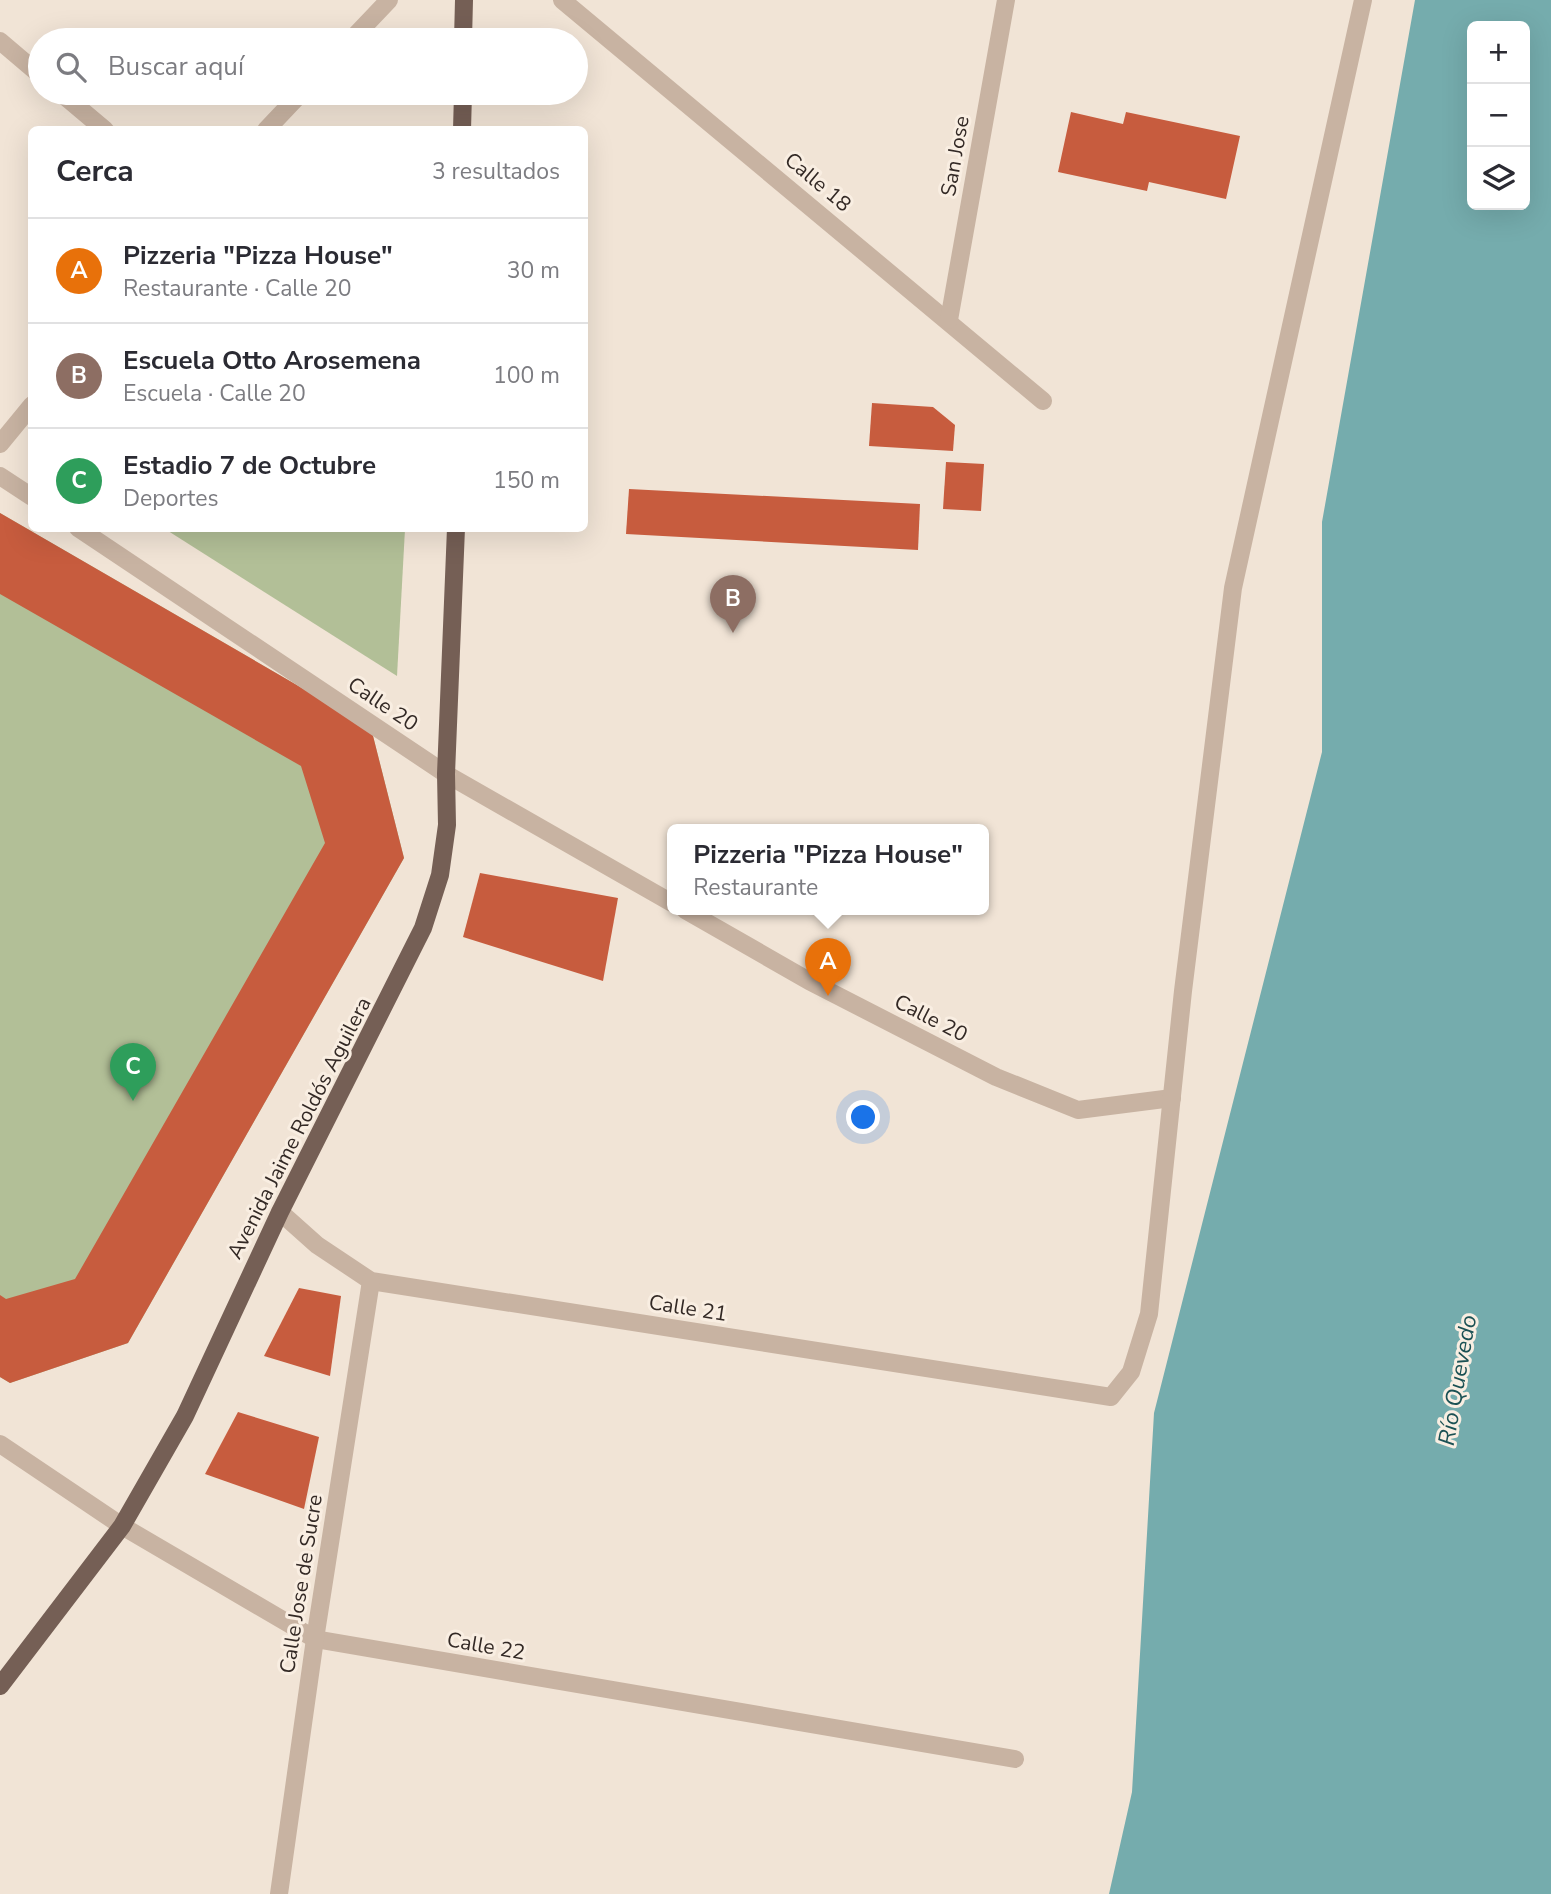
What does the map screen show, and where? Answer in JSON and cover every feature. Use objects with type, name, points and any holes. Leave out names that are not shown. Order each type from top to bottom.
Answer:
[{"type":"main road","points":[[463,28],[464,0]]},
{"type":"main road","points":[[462,126],[463,105]]},
{"type":"main road","name":"Avenida Jaime Roldós Aguilera","points":[[0,1686],[122,1526],[185,1416],[280,1212],[423,928],[439,875],[447,825],[446,774],[456,532]]},
{"type":"street","points":[[362,28],[388,0]]},
{"type":"street","name":"Calle 18","points":[[562,0],[1043,401]]},
{"type":"street","name":"San Jose","points":[[949,320],[1006,0]]},
{"type":"street","points":[[1172,1098],[1233,588],[1363,0]]},
{"type":"street","points":[[0,41],[28,65]]},
{"type":"street","points":[[75,105],[100,126]]},
{"type":"street","points":[[271,126],[290,105]]},
{"type":"street","points":[[0,444],[28,410]]},
{"type":"street","points":[[0,476],[28,494]]},
{"type":"street","name":"Calle 20","points":[[84,532],[446,774],[667,900]]},
{"type":"street","name":"Calle 20","points":[[694,915],[809,981],[996,1077],[1078,1110],[1172,1098]]},
{"type":"street","name":"Calle 21","points":[[280,1212],[317,1245],[371,1282],[1111,1398],[1131,1372],[1149,1314],[1172,1098]]},
{"type":"street","name":"Calle Jose de Sucre","points":[[279,1894],[315,1639],[371,1282]]},
{"type":"street","name":"Calle 22","points":[[0,1444],[122,1526],[315,1639],[1015,1759]]},
{"type":"green space","points":[[0,513],[28,529],[28,532],[33,532],[371,728],[404,858],[128,1343],[10,1383],[0,1377]]},
{"type":"green space","points":[[170,532],[405,532],[397,676]]},
{"type":"water","name":"Río Quevedo","points":[[1415,0],[1551,0],[1551,1894],[1109,1894],[1132,1792],[1154,1413],[1322,752],[1322,522]]},
{"type":"building","points":[[1071,112],[1123,124],[1126,112],[1240,136],[1226,199],[1149,182],[1147,191],[1058,172]]},
{"type":"building","points":[[872,403],[933,407],[955,425],[953,451],[869,446]]},
{"type":"building","points":[[946,462],[984,464],[981,511],[943,509]]},
{"type":"building","points":[[629,489],[920,504],[918,550],[626,534]]},
{"type":"building","points":[[0,513],[28,529],[28,532],[33,532],[371,728],[404,858],[128,1343],[10,1383],[0,1377],[0,1295],[6,1299],[75,1279],[325,843],[301,766],[0,594]]},
{"type":"building","points":[[480,873],[618,898],[603,981],[463,937]]},
{"type":"building","points":[[299,1288],[341,1296],[330,1376],[264,1356]]},
{"type":"building","points":[[238,1412],[319,1437],[304,1509],[205,1474]]},
{"type":"place","name":"Escuela Otto Arosemena","points":[[733,633]]},
{"type":"place","name":"Pizzeria \"Pizza House\"","points":[[828,996]]},
{"type":"place","name":"Estadio 7 de Octubre","points":[[133,1101]]}]
